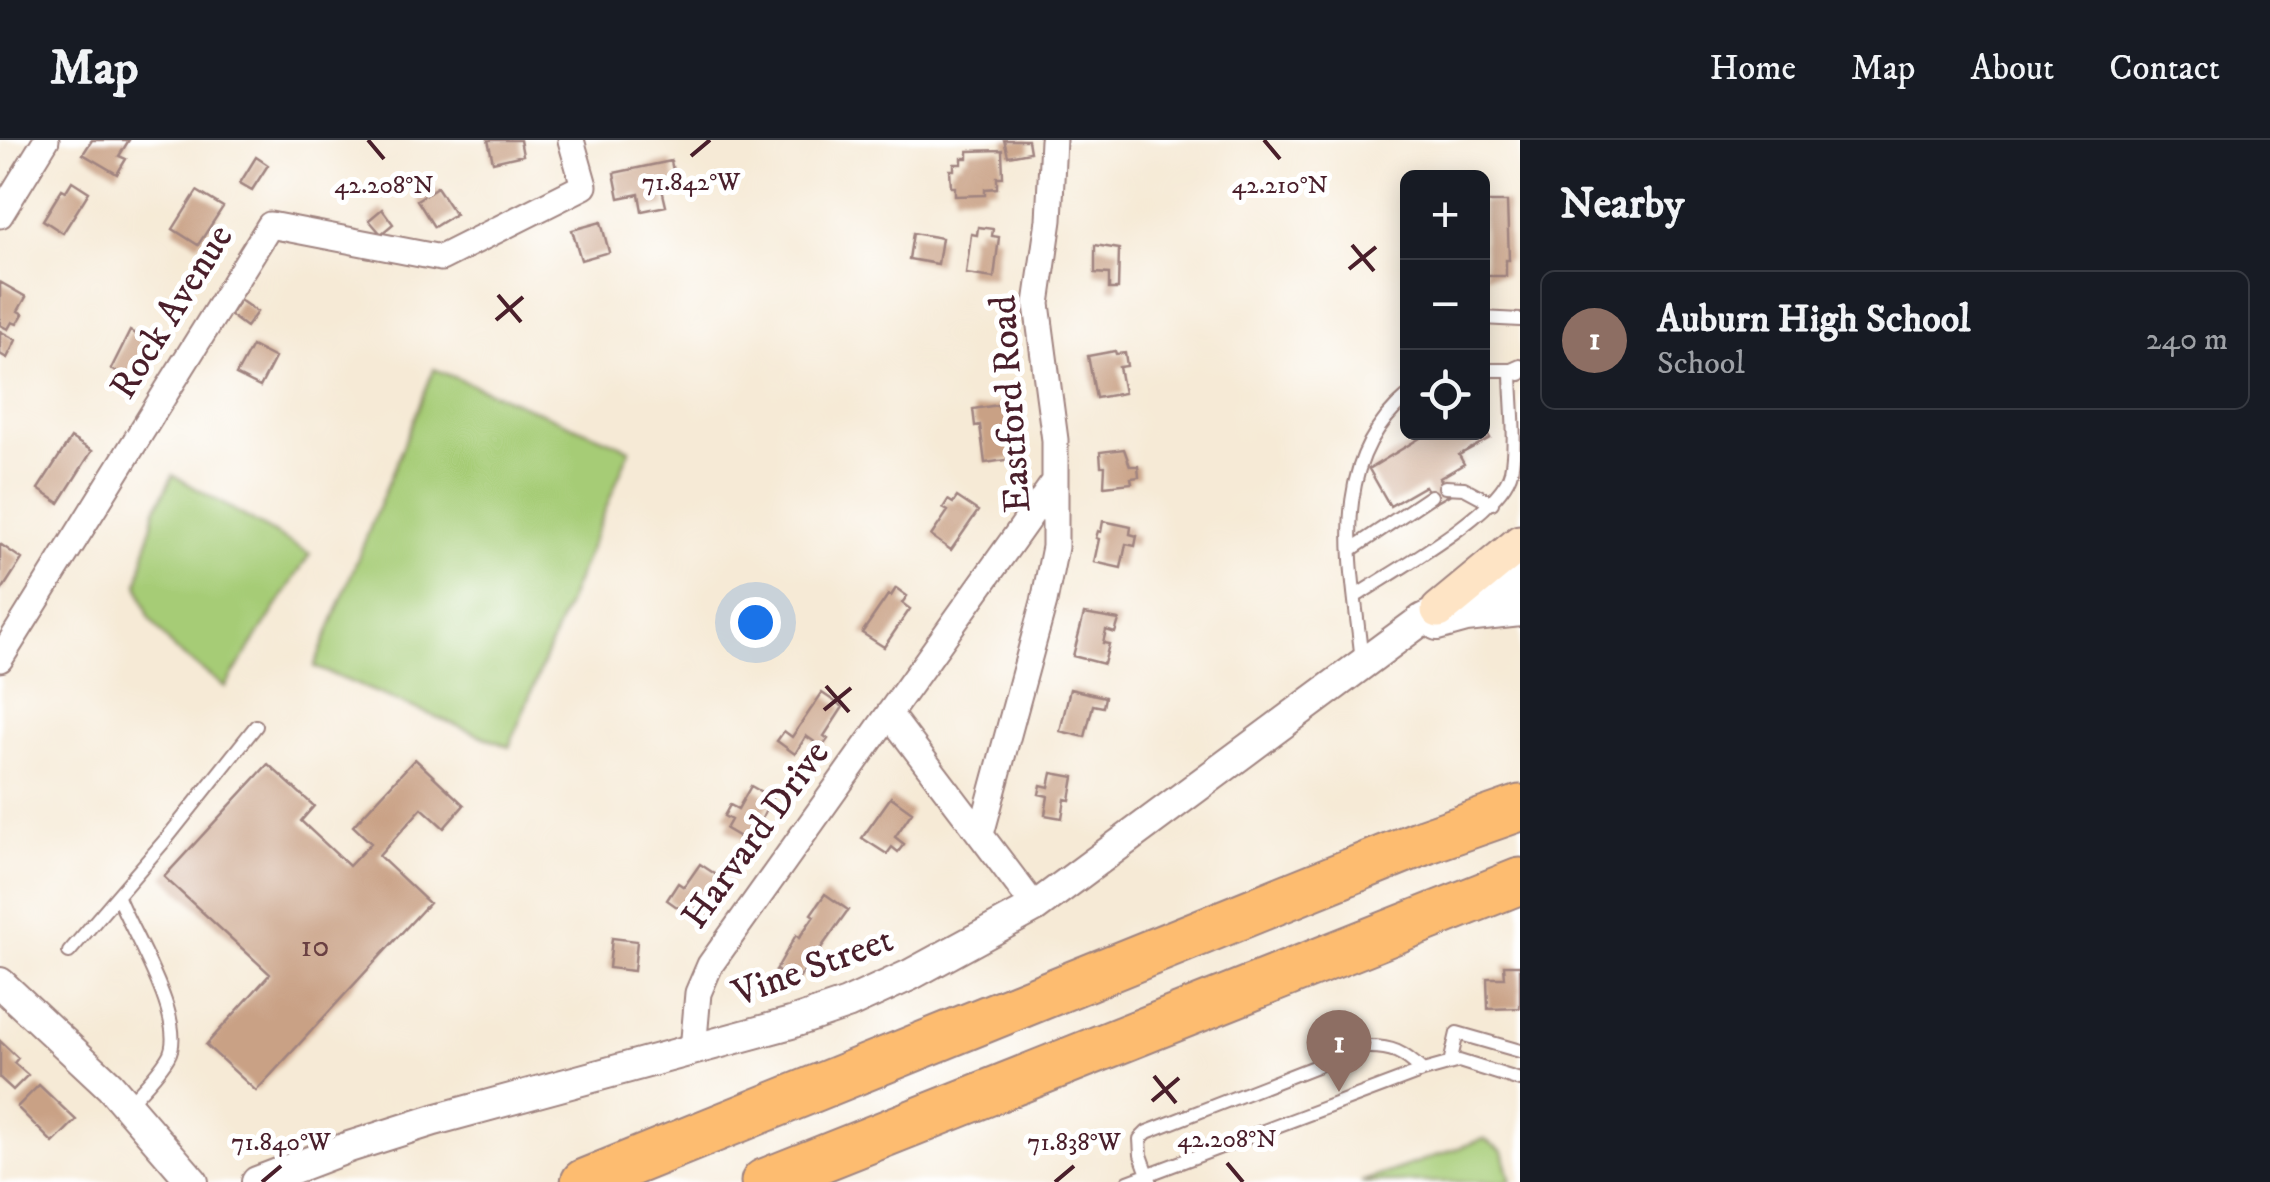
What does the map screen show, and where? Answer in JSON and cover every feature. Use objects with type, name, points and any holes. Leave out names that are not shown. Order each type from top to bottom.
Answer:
[{"type":"highway","points":[[584,1182],[1390,856],[1520,808]]},
{"type":"highway","points":[[764,1182],[1520,880]]},
{"type":"main road","points":[[1439,610],[1520,544]]},
{"type":"street","points":[[0,214],[46,140]]},
{"type":"street","name":"Rock Avenue","points":[[0,659],[270,225],[440,258],[584,186],[572,140]]},
{"type":"street","name":"Eastford Road","points":[[981,834],[1048,582],[1056,529],[1055,440],[1037,304],[1051,200],[1052,140]]},
{"type":"street","name":"Harvard Drive","points":[[692,1050],[698,993],[710,965],[1055,481]]},
{"type":"street","name":"Vine Street","points":[[257,1182],[434,1120],[791,1024],[847,1004],[924,968],[1035,907],[1330,685],[1439,610],[1520,580]]},
{"type":"street","name":"Vine Street","points":[[1330,685],[1390,648],[1442,623],[1520,610]]},
{"type":"street","points":[[889,714],[1035,907]]},
{"type":"street","points":[[0,982],[128,1106],[192,1182]]},
{"type":"lane","points":[[1490,318],[1520,320]]},
{"type":"lane","points":[[1356,596],[1492,504],[1510,473],[1517,370],[1490,370]]},
{"type":"lane","points":[[1362,662],[1351,498],[1356,468],[1377,431],[1400,405]]},
{"type":"lane","points":[[1445,487],[1464,488],[1492,504]]},
{"type":"lane","points":[[1352,549],[1430,496]]},
{"type":"lane","points":[[69,952],[256,726]]},
{"type":"lane","points":[[118,896],[154,970],[173,1031],[171,1054],[128,1106]]},
{"type":"lane","points":[[1450,1063],[1457,1034],[1520,1051]]},
{"type":"lane","points":[[1149,1178],[1140,1139],[1148,1132],[1365,1047],[1389,1046],[1423,1070]]},
{"type":"lane","points":[[1128,1182],[1149,1178],[1423,1070],[1458,1062],[1520,1080]]},
{"type":"green space","points":[[434,369],[630,449],[509,747],[314,667]]},
{"type":"green space","points":[[173,475],[310,554],[225,687],[173,648],[149,617],[138,584],[155,510]]},
{"type":"green space","points":[[1484,1139],[1503,1151],[1511,1182],[1361,1182]]},
{"type":"building","points":[[92,140],[129,140],[119,156],[126,159],[117,174],[83,154]]},
{"type":"building","points":[[488,140],[520,140],[523,155],[493,162]]},
{"type":"building","points":[[1004,140],[1028,140],[1030,152],[1008,156]]},
{"type":"building","points":[[1002,150],[1003,177],[997,177],[997,188],[985,189],[985,195],[955,196],[950,170],[954,170],[954,164],[962,164],[968,151]]},
{"type":"building","points":[[256,157],[268,165],[252,190],[240,183]]},
{"type":"building","points":[[671,161],[676,187],[662,189],[666,206],[642,211],[639,194],[619,198],[614,173]]},
{"type":"building","points":[[72,181],[89,192],[63,233],[43,220],[62,189],[66,191]]},
{"type":"building","points":[[437,187],[455,214],[434,227],[417,200]]},
{"type":"building","points":[[197,191],[223,207],[198,245],[173,229]]},
{"type":"building","points":[[1490,202],[1507,202],[1506,276],[1490,276]]},
{"type":"building","points":[[382,209],[393,224],[381,234],[369,220]]},
{"type":"building","points":[[601,222],[609,252],[581,260],[572,230]]},
{"type":"building","points":[[978,227],[993,229],[992,236],[999,237],[994,278],[966,274],[971,234],[977,235]]},
{"type":"building","points":[[913,233],[942,238],[938,264],[909,259]]},
{"type":"building","points":[[1095,245],[1119,249],[1118,289],[1109,289],[1109,274],[1095,273]]},
{"type":"building","points":[[0,282],[26,297],[18,311],[23,314],[8,329],[0,325]]},
{"type":"building","points":[[240,300],[257,312],[246,327],[230,315]]},
{"type":"building","points":[[0,331],[16,340],[7,358],[0,354]]},
{"type":"building","points":[[130,331],[154,343],[135,381],[111,369]]},
{"type":"building","points":[[252,346],[275,358],[260,387],[236,375]]},
{"type":"building","points":[[1125,353],[1127,366],[1119,367],[1124,393],[1096,398],[1088,356]]},
{"type":"building","points":[[1004,404],[1013,427],[1008,428],[1012,459],[985,463],[980,425],[975,426],[973,409]]},
{"type":"building","points":[[71,438],[92,451],[59,503],[38,489]]},
{"type":"building","points":[[1417,440],[1486,440],[1459,455],[1464,464],[1440,478],[1449,495],[1435,503],[1425,486],[1390,506],[1369,469]]},
{"type":"building","points":[[1124,449],[1130,466],[1138,466],[1139,477],[1131,478],[1132,483],[1104,486],[1105,466],[1101,466],[1100,452]]},
{"type":"building","points":[[957,497],[978,511],[951,550],[931,536],[948,511],[943,508],[948,500],[953,503]]},
{"type":"building","points":[[1103,521],[1131,527],[1130,534],[1137,536],[1135,546],[1126,544],[1121,568],[1094,562],[1099,539],[1096,538]]},
{"type":"building","points":[[0,544],[22,559],[0,593]]},
{"type":"building","points":[[896,588],[907,596],[902,603],[910,609],[884,647],[862,633]]},
{"type":"building","points":[[1084,614],[1119,620],[1115,633],[1106,630],[1103,643],[1109,644],[1104,664],[1073,656]]},
{"type":"building","points":[[1070,689],[1105,697],[1103,707],[1093,705],[1085,737],[1060,731]]},
{"type":"building","points":[[822,693],[843,707],[824,736],[828,739],[822,747],[806,736],[795,754],[777,741],[784,731],[792,737]]},
{"type":"building","points":[[415,759],[464,805],[444,828],[422,808],[379,856],[429,903],[256,1091],[206,1045],[270,974],[164,877],[268,764],[314,806],[301,821],[349,866],[371,843],[353,826]]},
{"type":"building","points":[[1052,773],[1074,777],[1062,818],[1045,815],[1048,796],[1039,794],[1041,785],[1049,787]]},
{"type":"building","points":[[751,786],[772,798],[750,843],[726,829],[731,820],[724,816],[730,805],[738,809]]},
{"type":"building","points":[[891,797],[912,812],[895,837],[904,844],[898,852],[892,847],[887,854],[862,838]]},
{"type":"building","points":[[700,864],[721,878],[697,921],[667,900],[678,883],[684,887]]},
{"type":"building","points":[[825,894],[848,910],[796,983],[776,970]]},
{"type":"building","points":[[612,938],[637,941],[634,971],[609,968]]},
{"type":"building","points":[[1504,965],[1520,965],[1520,1008],[1488,1009],[1487,978],[1505,978]]},
{"type":"building","points":[[0,1041],[18,1058],[14,1063],[28,1075],[13,1090],[0,1078]]},
{"type":"building","points":[[39,1085],[76,1120],[53,1143],[17,1107]]},
{"type":"place","name":"Auburn High School","points":[[1339,1092]]}]
